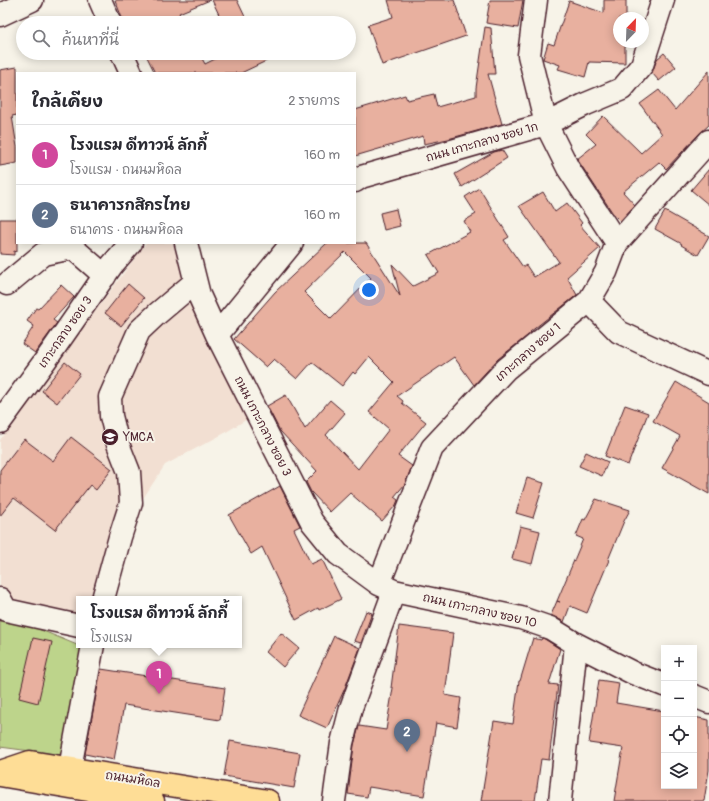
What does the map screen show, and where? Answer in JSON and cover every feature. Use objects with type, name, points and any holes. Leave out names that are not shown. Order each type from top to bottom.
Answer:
[{"type":"main road","name":"ถนนมหิดล","points":[[0,774],[30,762],[268,801]]},
{"type":"main road","name":"ถนนมหิดล","points":[[0,774],[153,801]]},
{"type":"street","points":[[0,15],[32,0]]},
{"type":"street","points":[[100,0],[107,16]]},
{"type":"street","points":[[536,0],[529,55],[546,124],[586,104],[622,89],[642,65],[663,0]]},
{"type":"street","points":[[125,60],[131,72]]},
{"type":"street","name":"ถนน เกาะกลาง ซอย 1ก","points":[[356,180],[361,177],[546,124],[568,168],[617,242]]},
{"type":"street","name":"เกาะกลาง ซอย 1","points":[[334,801],[342,743],[351,708],[387,587],[432,448],[506,369],[589,302],[606,272],[617,242],[709,141]]},
{"type":"street","name":"เกาะกลาง ซอย 3","points":[[0,422],[105,276],[130,244]]},
{"type":"street","name":"ถนน เกาะกลาง ซอย 3","points":[[186,244],[199,295],[217,335],[312,522],[338,554],[387,587]]},
{"type":"street","points":[[217,335],[291,244]]},
{"type":"street","points":[[7,284],[43,254],[73,248],[105,276]]},
{"type":"street","points":[[104,596],[131,503],[129,472],[118,444],[111,416],[110,397],[139,332],[157,314],[195,282]]},
{"type":"street","points":[[589,302],[620,332],[709,374]]},
{"type":"street","name":"ถนน เกาะกลาง ซอย 10","points":[[387,587],[521,618],[550,628],[576,644],[633,673],[661,684]]},
{"type":"street","points":[[0,599],[6,610],[32,617],[76,625]]},
{"type":"street","points":[[560,801],[576,644]]},
{"type":"street","points":[[70,768],[92,648]]},
{"type":"street","points":[[697,697],[709,702]]},
{"type":"shaded area","name":"YMCA","points":[[145,244],[173,244],[181,265],[249,418],[223,434],[165,465],[136,509],[114,596],[76,596],[76,634],[0,609],[0,440]]},
{"type":"green space","points":[[0,613],[76,645],[76,648],[84,648],[89,650],[69,756],[0,747]]},
{"type":"building","points":[[115,0],[210,0],[179,13],[180,16],[121,16]]},
{"type":"building","points":[[212,0],[237,0],[245,16],[220,16]]},
{"type":"building","points":[[388,0],[454,0],[466,36],[382,65],[368,25],[393,17]]},
{"type":"building","points":[[490,0],[523,0],[518,28],[486,23]]},
{"type":"building","points":[[604,0],[626,0],[626,12],[613,12],[613,48],[625,48],[625,63],[589,62],[585,77],[558,69],[560,65],[543,59],[548,43],[554,45],[569,1],[604,13]]},
{"type":"building","points":[[485,27],[491,28],[495,74],[488,74],[502,124],[424,144],[423,136],[356,156],[356,110],[405,95],[407,100],[434,94],[437,107],[476,96]]},
{"type":"building","points":[[664,53],[676,67],[659,81],[652,73],[657,59]]},
{"type":"building","points":[[148,60],[203,60],[205,64],[213,60],[268,60],[243,72],[154,72]]},
{"type":"building","points":[[17,67],[16,115],[12,116],[16,141],[16,163],[0,166],[0,70]]},
{"type":"building","points":[[709,71],[709,125],[666,169],[659,162],[623,192],[635,205],[620,221],[614,215],[577,159],[596,144],[586,134],[603,116],[641,153],[662,134],[640,104],[659,90],[675,110]]},
{"type":"building","points":[[502,150],[507,158],[462,187],[455,174],[494,152]]},
{"type":"building","points":[[709,169],[709,205],[691,190]]},
{"type":"building","points":[[479,188],[509,237],[504,240],[523,267],[526,265],[534,277],[559,262],[519,206],[543,192],[555,212],[567,203],[582,223],[580,225],[600,248],[567,277],[577,295],[498,359],[474,385],[454,357],[397,396],[403,401],[402,403],[426,422],[398,456],[412,466],[405,484],[394,497],[398,500],[396,505],[382,521],[350,493],[330,512],[311,492],[306,482],[317,471],[280,431],[267,406],[286,395],[305,429],[330,400],[345,413],[326,435],[358,469],[389,429],[369,412],[394,382],[369,357],[355,374],[353,372],[342,386],[312,362],[297,379],[274,359],[266,367],[234,339],[275,292],[326,244],[366,243],[400,296],[392,264],[413,286],[439,273],[428,255],[470,232],[464,221],[476,214],[465,197]],"holes":[[[345,252],[371,278],[331,319],[304,292]]]},
{"type":"building","points":[[396,209],[400,226],[384,230],[380,213]]},
{"type":"building","points":[[665,211],[709,236],[698,255],[655,229]]},
{"type":"building","points":[[0,219],[16,219],[17,252],[14,251],[14,255],[0,254]]},
{"type":"building","points":[[128,284],[144,298],[121,326],[105,313]]},
{"type":"building","points":[[61,285],[74,297],[53,320],[57,323],[35,353],[22,344],[34,326],[27,321],[36,308],[38,309]]},
{"type":"building","points":[[65,362],[80,374],[57,403],[42,391]]},
{"type":"building","points":[[676,382],[709,402],[709,494],[662,468],[680,436],[653,421]]},
{"type":"building","points":[[625,405],[648,413],[628,465],[605,456]]},
{"type":"building","points":[[71,437],[112,469],[96,490],[90,485],[55,530],[14,498],[0,516],[0,470],[24,439],[53,461]]},
{"type":"building","points":[[586,452],[608,462],[602,476],[579,466]]},
{"type":"building","points":[[527,478],[544,483],[533,518],[516,513]]},
{"type":"building","points":[[280,486],[300,526],[294,529],[311,564],[322,559],[341,599],[319,610],[318,608],[296,620],[262,547],[251,554],[229,515]]},
{"type":"building","points":[[596,499],[630,510],[624,521],[587,613],[570,606],[564,622],[551,615],[583,539],[576,536],[583,519],[585,520]]},
{"type":"building","points":[[520,526],[540,531],[532,564],[512,559]]},
{"type":"building","points":[[366,611],[372,613],[361,643],[354,641]]},
{"type":"building","points":[[399,626],[453,633],[445,695],[461,698],[457,727],[436,723],[424,796],[369,787],[367,797],[348,794],[354,745],[359,726],[386,730],[393,688],[391,688]]},
{"type":"building","points":[[281,633],[299,648],[283,667],[266,652]]},
{"type":"building","points":[[334,636],[360,648],[345,688],[327,728],[298,715]]},
{"type":"building","points":[[33,638],[52,642],[38,703],[19,698]]},
{"type":"building","points":[[533,638],[541,640],[542,638],[545,639],[560,649],[549,684],[558,685],[549,760],[541,759],[535,801],[481,801],[494,721],[513,724],[519,681]]},
{"type":"building","points":[[101,669],[225,688],[220,720],[124,705],[114,760],[85,754]]},
{"type":"building","points":[[599,680],[619,683],[616,703],[661,710],[661,789],[697,789],[697,718],[709,720],[709,770],[704,801],[614,801],[623,748],[589,743]]},
{"type":"building","points":[[230,741],[300,753],[294,788],[224,776]]},
{"type":"place","name":"YMCA","points":[[110,437]]},
{"type":"place","name":"โรงแรม ดีทาวน์ ลักกี้","points":[[159,694]]},
{"type":"place","name":"ธนาคารกสิกรไทย","points":[[407,752]]}]
